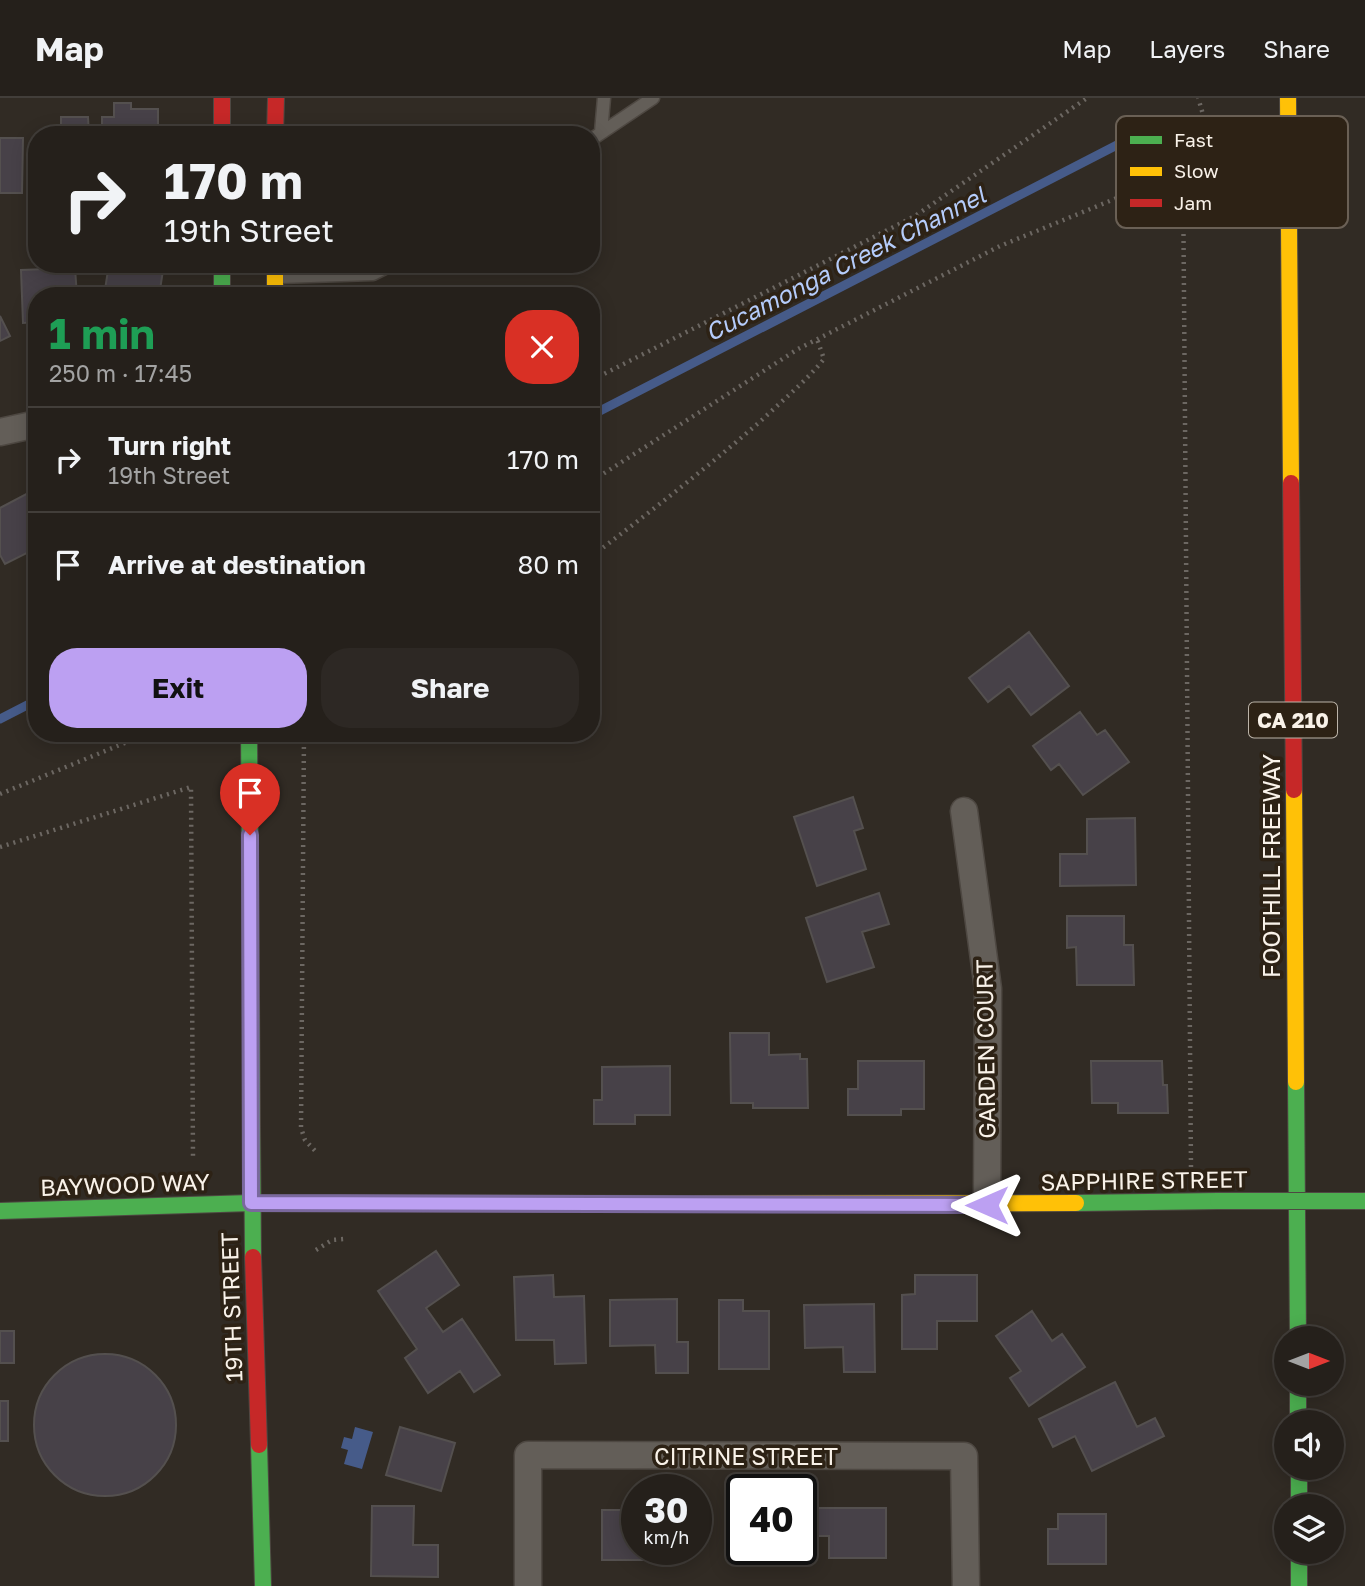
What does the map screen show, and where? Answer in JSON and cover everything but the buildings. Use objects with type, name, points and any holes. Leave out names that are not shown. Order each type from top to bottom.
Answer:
[{"type":"main road","points":[[222,98],[222,126]]},
{"type":"main road","points":[[275,126],[276,98]]},
{"type":"main road","name":"FOOTHILL FREEWAY","points":[[1289,228],[1297,1326]]},
{"type":"main road","name":"19TH STREET","points":[[249,742],[251,1203],[263,1586]]},
{"type":"main road","name":"SAPPHIRE STREET","points":[[251,1203],[987,1205],[1365,1201]]},
{"type":"main road","name":"BAYWOOD WAY","points":[[0,1210],[251,1203]]},
{"type":"main road","points":[[1299,1564],[1300,1586]]},
{"type":"street","points":[[0,432],[28,426]]},
{"type":"street","name":"GARDEN COURT","points":[[964,811],[988,989],[987,1205]]},
{"type":"street","name":"CITRINE STREET","points":[[528,1586],[528,1455],[964,1457],[966,1586]]},
{"type":"lane","points":[[598,126],[604,98]]},
{"type":"lane","points":[[600,133],[653,98]]},
{"type":"lane","points":[[340,273],[375,273]]},
{"type":"path","points":[[600,376],[915,216],[1087,98]]},
{"type":"path","points":[[1198,98],[1204,116]]},
{"type":"path","points":[[600,476],[817,339],[1000,246],[1116,199]]},
{"type":"path","points":[[1184,228],[1191,1169],[1200,1169]]},
{"type":"path","points":[[600,550],[674,494],[810,377],[824,359],[817,339]]},
{"type":"path","points":[[0,794],[127,742]]},
{"type":"path","points":[[304,742],[301,1128],[305,1140],[318,1154]]},
{"type":"path","points":[[0,847],[191,787],[193,1159]]},
{"type":"water","points":[[355,1427],[373,1432],[362,1469],[344,1464],[348,1450],[341,1448],[344,1437],[352,1439]]},
{"type":"waterway","name":"Cucamonga Creek Channel","points":[[600,411],[1116,146]]},
{"type":"waterway","name":"Cucamonga Creek Channel","points":[[0,719],[28,705]]},
{"type":"traffic: fast","points":[[222,273],[222,287]]},
{"type":"traffic: fast","points":[[249,742],[253,1257]]},
{"type":"traffic: fast","points":[[1296,1082],[1298,1326]]},
{"type":"traffic: fast","points":[[1076,1203],[1218,1201]]},
{"type":"traffic: fast","points":[[1218,1201],[1365,1201]]},
{"type":"traffic: fast","points":[[0,1211],[251,1203],[686,1204]]},
{"type":"traffic: fast","points":[[1298,1396],[1298,1410]]},
{"type":"traffic: fast","points":[[259,1445],[263,1586]]},
{"type":"traffic: fast","points":[[1299,1480],[1299,1494]]},
{"type":"traffic: fast","points":[[1299,1564],[1299,1586]]},
{"type":"traffic: slow","points":[[1288,98],[1288,116]]},
{"type":"traffic: slow","points":[[1289,228],[1291,483]]},
{"type":"traffic: slow","points":[[275,273],[275,287]]},
{"type":"traffic: slow","points":[[1294,790],[1296,1082]]},
{"type":"traffic: slow","points":[[686,1204],[1076,1203]]},
{"type":"traffic: jam","points":[[222,98],[222,126]]},
{"type":"traffic: jam","points":[[275,126],[276,98]]},
{"type":"traffic: jam","points":[[1291,483],[1294,790]]},
{"type":"traffic: jam","points":[[253,1257],[259,1445]]},
{"type":"route","points":[[250,835],[251,1203],[987,1205]]}]
